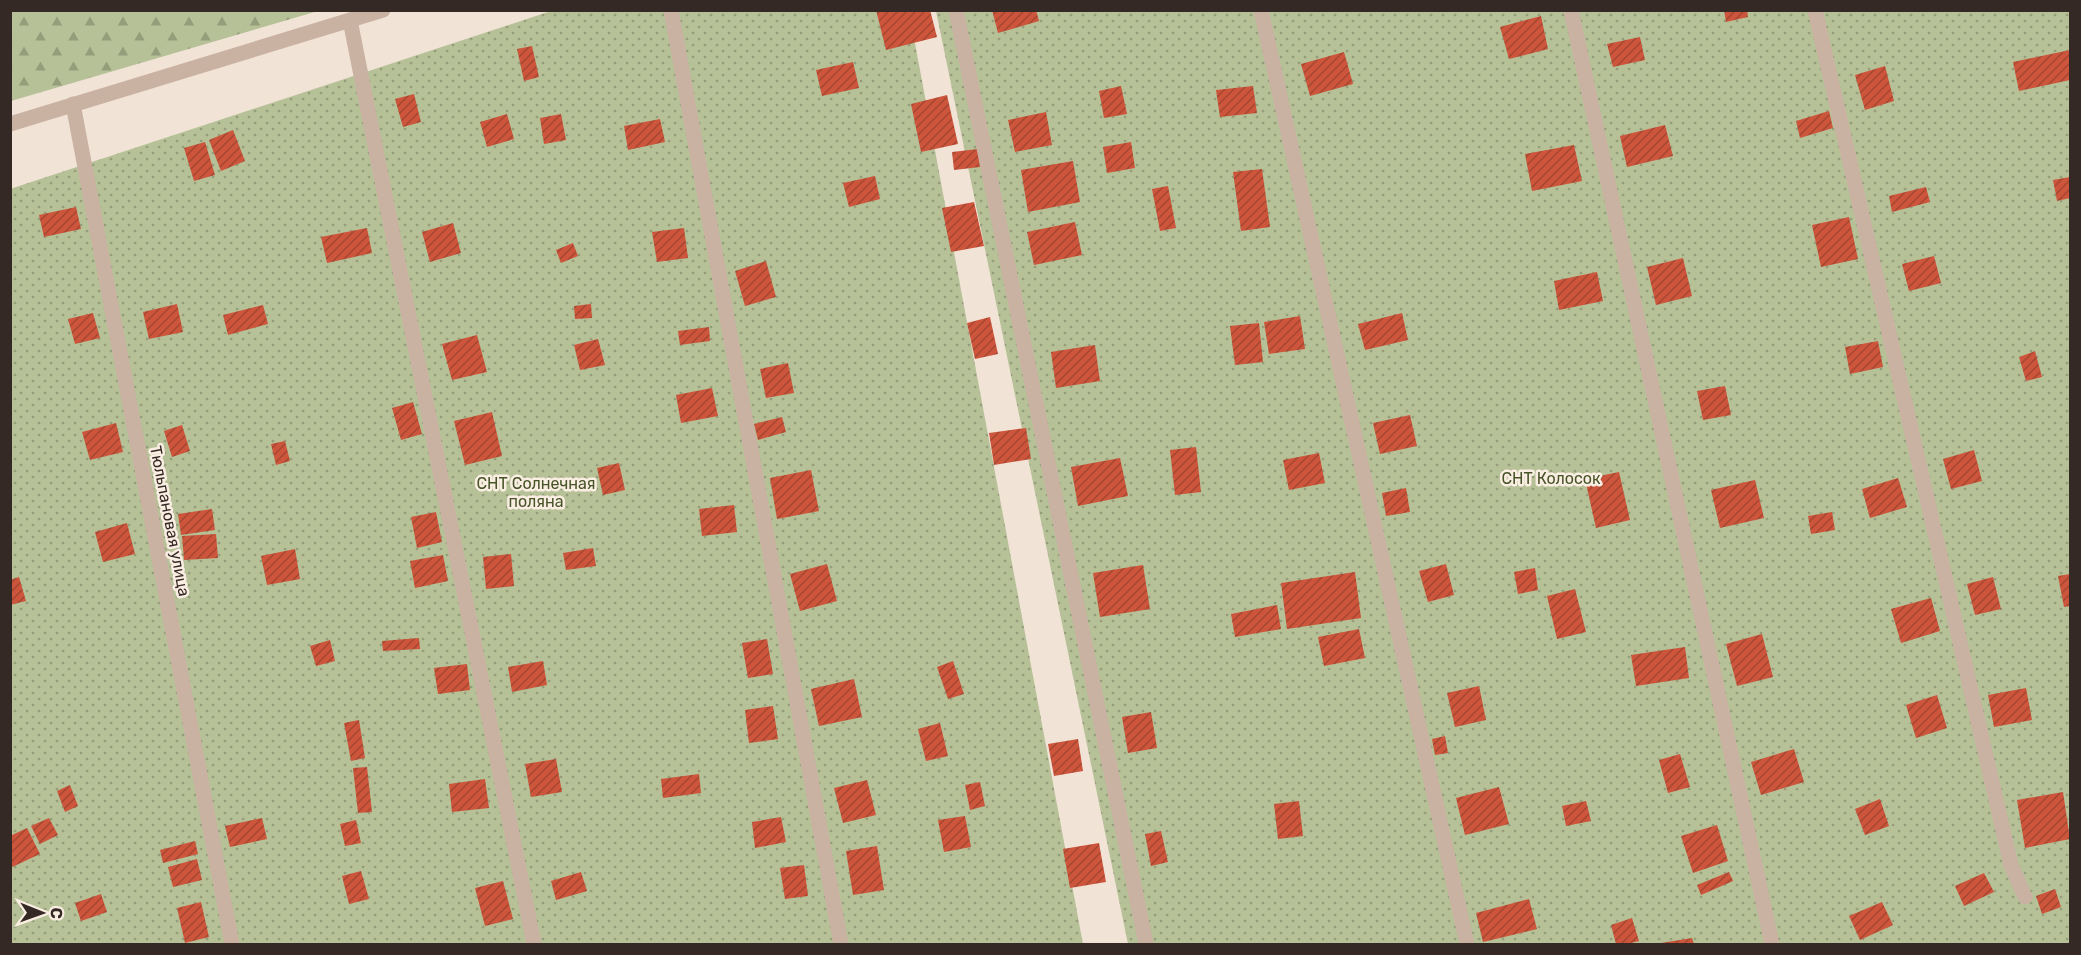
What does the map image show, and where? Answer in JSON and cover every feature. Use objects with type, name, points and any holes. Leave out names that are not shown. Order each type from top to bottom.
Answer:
[{"type":"street","points":[[10,124],[383,10]]},
{"type":"street","points":[[671,10],[841,945]]},
{"type":"street","points":[[956,10],[1146,945]]},
{"type":"street","points":[[1261,10],[1467,945]]},
{"type":"street","points":[[1570,10],[1772,945]]},
{"type":"street","points":[[1815,10],[2011,865],[2025,897]]},
{"type":"street","points":[[350,20],[534,945]]},
{"type":"street","name":"Тюльпановая улица","points":[[73,104],[232,945]]},
{"type":"green space","points":[[11,10],[318,10],[318,11],[11,101]]},
{"type":"green space","name":"СНТ Солнечная поляна","points":[[551,11],[909,11],[1083,944],[11,944],[10,189]]},
{"type":"green space","name":"СНТ Колосок","points":[[936,11],[2070,11],[2070,944],[1128,944]]},
{"type":"building","points":[[876,10],[930,10],[937,37],[886,50]]},
{"type":"building","points":[[992,10],[1036,10],[1039,21],[998,33]]},
{"type":"building","points":[[1724,10],[1747,10],[1748,17],[1726,22]]},
{"type":"building","points":[[1541,16],[1548,49],[1509,59],[1500,27]]},
{"type":"building","points":[[1640,37],[1645,60],[1613,67],[1607,44]]},
{"type":"building","points":[[532,46],[539,77],[524,81],[517,49]]},
{"type":"building","points":[[2070,50],[2070,80],[2019,91],[2013,62]]},
{"type":"building","points":[[1344,52],[1353,84],[1310,96],[1301,64]]},
{"type":"building","points":[[853,62],[859,88],[822,96],[816,70]]},
{"type":"building","points":[[1885,66],[1894,101],[1865,110],[1855,75]]},
{"type":"building","points":[[1121,86],[1127,114],[1104,118],[1099,91]]},
{"type":"building","points":[[1253,86],[1257,113],[1220,117],[1216,90]]},
{"type":"building","points":[[414,94],[421,122],[403,127],[395,99]]},
{"type":"building","points":[[947,95],[958,144],[921,152],[911,104]]},
{"type":"building","points":[[1829,111],[1833,128],[1800,138],[1796,121]]},
{"type":"building","points":[[1046,112],[1052,145],[1015,152],[1008,120]]},
{"type":"building","points":[[507,114],[514,139],[487,147],[480,122]]},
{"type":"building","points":[[561,114],[566,140],[544,144],[540,118]]},
{"type":"building","points":[[660,119],[665,142],[628,150],[624,126]]},
{"type":"building","points":[[1665,125],[1673,156],[1627,167],[1620,136]]},
{"type":"building","points":[[233,130],[245,161],[221,171],[209,140]]},
{"type":"building","points":[[205,142],[215,175],[194,181],[184,148]]},
{"type":"building","points":[[1131,142],[1135,168],[1107,173],[1103,147]]},
{"type":"building","points":[[1574,145],[1582,181],[1532,191],[1525,154]]},
{"type":"building","points":[[978,149],[980,167],[954,170],[952,152]]},
{"type":"building","points":[[1073,161],[1080,202],[1028,212],[1021,170]]},
{"type":"building","points":[[1262,169],[1270,227],[1241,231],[1233,172]]},
{"type":"building","points":[[875,176],[880,199],[849,207],[843,183]]},
{"type":"building","points":[[2070,177],[2070,198],[2057,201],[2053,180]]},
{"type":"building","points":[[1168,186],[1176,228],[1160,231],[1152,189]]},
{"type":"building","points":[[1926,187],[1930,202],[1892,212],[1889,196]]},
{"type":"building","points":[[974,202],[984,246],[951,252],[942,208]]},
{"type":"building","points":[[76,207],[81,229],[44,237],[39,215]]},
{"type":"building","points":[[1849,217],[1858,259],[1821,267],[1812,225]]},
{"type":"building","points":[[1075,222],[1082,255],[1034,265],[1027,232]]},
{"type":"building","points":[[453,223],[461,253],[430,262],[422,232]]},
{"type":"building","points":[[367,228],[372,253],[327,263],[321,237]]},
{"type":"building","points":[[684,228],[688,258],[657,262],[652,232]]},
{"type":"building","points":[[573,243],[578,256],[561,263],[556,250]]},
{"type":"building","points":[[1934,256],[1941,283],[1909,291],[1902,264]]},
{"type":"building","points":[[1683,258],[1692,296],[1656,305],[1647,267]]},
{"type":"building","points":[[766,261],[776,297],[745,306],[735,271]]},
{"type":"building","points":[[1597,272],[1603,301],[1559,310],[1554,281]]},
{"type":"building","points":[[177,304],[183,332],[149,339],[143,312]]},
{"type":"building","points":[[591,304],[592,318],[575,319],[574,306]]},
{"type":"building","points":[[263,305],[268,324],[228,335],[223,315]]},
{"type":"building","points":[[93,313],[100,338],[75,344],[68,319]]},
{"type":"building","points":[[1402,313],[1408,340],[1365,350],[1358,324]]},
{"type":"building","points":[[1300,316],[1305,349],[1269,354],[1264,322]]},
{"type":"building","points":[[990,317],[998,354],[975,359],[967,323]]},
{"type":"building","points":[[1259,323],[1263,362],[1235,365],[1230,326]]},
{"type":"building","points":[[709,327],[710,341],[680,345],[678,331]]},
{"type":"building","points":[[477,335],[487,372],[452,380],[442,344]]},
{"type":"building","points":[[598,339],[605,365],[580,370],[574,345]]},
{"type":"building","points":[[1878,341],[1883,367],[1850,374],[1845,347]]},
{"type":"building","points":[[1095,345],[1100,381],[1056,388],[1051,352]]},
{"type":"building","points":[[2035,351],[2042,377],[2026,381],[2019,357]]},
{"type":"building","points":[[788,363],[794,393],[766,398],[760,369]]},
{"type":"building","points":[[1725,386],[1731,415],[1703,420],[1697,391]]},
{"type":"building","points":[[712,388],[718,416],[681,423],[676,395]]},
{"type":"building","points":[[413,402],[422,434],[401,440],[392,408]]},
{"type":"building","points":[[492,412],[502,456],[465,465],[454,421]]},
{"type":"building","points":[[1410,415],[1417,446],[1380,454],[1373,423]]},
{"type":"building","points":[[782,417],[786,432],[758,440],[754,424]]},
{"type":"building","points":[[116,423],[123,452],[90,460],[82,432]]},
{"type":"building","points":[[182,425],[190,451],[172,457],[164,431]]},
{"type":"building","points":[[1026,428],[1031,459],[994,465],[989,433]]},
{"type":"building","points":[[285,441],[290,461],[276,465],[271,444]]},
{"type":"building","points":[[1196,447],[1201,492],[1175,495],[1170,450]]},
{"type":"building","points":[[1974,450],[1982,481],[1951,489],[1943,459]]},
{"type":"building","points":[[1319,453],[1325,483],[1289,490],[1283,460]]},
{"type":"building","points":[[1120,458],[1128,496],[1078,506],[1071,467]]},
{"type":"building","points":[[619,463],[625,490],[603,495],[597,468]]},
{"type":"building","points":[[811,470],[819,511],[777,519],[770,478]]},
{"type":"building","points":[[1619,472],[1630,520],[1596,528],[1585,479]]},
{"type":"building","points":[[1898,478],[1907,507],[1870,518],[1862,489]]},
{"type":"building","points":[[1755,480],[1764,518],[1720,528],[1711,490]]},
{"type":"building","points":[[1406,488],[1410,512],[1386,516],[1382,493]]},
{"type":"building","points":[[734,505],[737,532],[702,536],[699,509]]},
{"type":"building","points":[[212,509],[215,530],[181,535],[178,514]]},
{"type":"building","points":[[436,512],[442,542],[417,548],[411,517]]},
{"type":"building","points":[[1832,512],[1835,530],[1811,534],[1808,516]]},
{"type":"building","points":[[127,523],[135,554],[103,562],[95,532]]},
{"type":"building","points":[[216,534],[218,558],[184,560],[182,536]]},
{"type":"building","points":[[593,548],[596,566],[566,570],[563,553]]},
{"type":"building","points":[[295,549],[300,579],[267,585],[261,556]]},
{"type":"building","points":[[511,554],[514,586],[486,589],[483,557]]},
{"type":"building","points":[[443,555],[448,581],[415,588],[410,561]]},
{"type":"building","points":[[827,564],[837,601],[800,611],[790,574]]},
{"type":"building","points":[[1446,564],[1454,595],[1428,602],[1419,571]]},
{"type":"building","points":[[1143,565],[1150,609],[1100,617],[1093,573]]},
{"type":"building","points":[[1535,568],[1538,590],[1518,594],[1514,572]]},
{"type":"building","points":[[1355,572],[1361,618],[1287,629],[1281,583]]},
{"type":"building","points":[[2070,574],[2070,606],[2064,607],[2058,576]]},
{"type":"building","points":[[19,577],[26,601],[10,605],[10,580]]},
{"type":"building","points":[[1993,577],[2001,609],[1975,615],[1967,584]]},
{"type":"building","points":[[1575,589],[1586,632],[1557,639],[1547,596]]},
{"type":"building","points":[[1931,598],[1940,631],[1901,643],[1891,609]]},
{"type":"building","points":[[1277,605],[1281,629],[1235,637],[1231,614]]},
{"type":"building","points":[[1359,629],[1365,658],[1324,666],[1318,637]]},
{"type":"building","points":[[1762,634],[1773,677],[1737,686],[1726,644]]},
{"type":"building","points":[[419,638],[420,649],[383,651],[382,641]]},
{"type":"building","points":[[767,639],[773,674],[748,678],[742,643]]},
{"type":"building","points":[[330,640],[335,661],[316,666],[310,646]]},
{"type":"building","points":[[1685,647],[1689,678],[1636,686],[1631,655]]},
{"type":"building","points":[[543,661],[547,685],[512,692],[508,667]]},
{"type":"building","points":[[953,661],[964,694],[948,699],[937,667]]},
{"type":"building","points":[[467,664],[470,690],[438,694],[434,668]]},
{"type":"building","points":[[854,679],[862,717],[819,726],[811,689]]},
{"type":"building","points":[[1479,686],[1486,720],[1455,727],[1447,693]]},
{"type":"building","points":[[2026,688],[2032,720],[1994,727],[1988,695]]},
{"type":"building","points":[[1937,695],[1947,728],[1916,738],[1906,705]]},
{"type":"building","points":[[773,706],[778,739],[749,743],[745,710]]},
{"type":"building","points":[[1151,712],[1157,748],[1128,753],[1122,717]]},
{"type":"building","points":[[359,720],[365,758],[351,761],[344,723]]},
{"type":"building","points":[[940,723],[948,756],[926,761],[918,729]]},
{"type":"building","points":[[1445,736],[1448,753],[1435,755],[1432,739]]},
{"type":"building","points":[[1078,739],[1083,771],[1054,776],[1048,744]]},
{"type":"building","points":[[1794,749],[1804,782],[1761,795],[1751,762]]},
{"type":"building","points":[[1680,754],[1690,787],[1668,793],[1659,760]]},
{"type":"building","points":[[556,759],[562,792],[531,797],[525,764]]},
{"type":"building","points":[[367,767],[372,812],[358,813],[353,768]]},
{"type":"building","points":[[699,774],[701,793],[663,798],[661,779]]},
{"type":"building","points":[[485,779],[489,808],[452,812],[449,784]]},
{"type":"building","points":[[867,780],[876,815],[843,823],[834,788]]},
{"type":"building","points":[[980,782],[985,806],[970,810],[965,785]]},
{"type":"building","points":[[70,785],[78,806],[65,812],[57,791]]},
{"type":"building","points":[[1499,787],[1509,824],[1465,835],[1456,798]]},
{"type":"building","points":[[2063,792],[2070,839],[2025,848],[2017,800]]},
{"type":"building","points":[[1880,799],[1889,826],[1865,835],[1855,809]]},
{"type":"building","points":[[1299,801],[1303,836],[1278,839],[1274,804]]},
{"type":"building","points":[[1586,801],[1591,821],[1566,826],[1562,806]]},
{"type":"building","points":[[965,816],[971,847],[944,852],[938,820]]},
{"type":"building","points":[[781,817],[786,842],[755,848],[752,822]]},
{"type":"building","points":[[49,818],[58,835],[40,844],[31,826]]},
{"type":"building","points":[[262,818],[267,839],[230,847],[225,826]]},
{"type":"building","points":[[356,820],[361,843],[345,846],[340,824]]},
{"type":"building","points":[[1717,825],[1728,861],[1693,873],[1681,836]]},
{"type":"building","points":[[27,828],[40,854],[10,868],[10,836]]},
{"type":"building","points":[[1161,831],[1168,862],[1151,866],[1145,834]]},
{"type":"building","points":[[195,841],[198,854],[163,863],[160,850]]},
{"type":"building","points":[[1099,843],[1106,882],[1070,888],[1063,849]]},
{"type":"building","points":[[877,846],[884,890],[853,895],[846,851]]},
{"type":"building","points":[[197,859],[202,880],[173,887],[168,867]]},
{"type":"building","points":[[804,865],[808,896],[785,899],[780,868]]},
{"type":"building","points":[[361,871],[369,899],[349,904],[342,876]]},
{"type":"building","points":[[581,872],[587,891],[556,900],[551,881]]},
{"type":"building","points":[[1729,872],[1733,881],[1701,895],[1697,885]]},
{"type":"building","points":[[1984,873],[1994,892],[1964,906],[1955,886]]},
{"type":"building","points":[[503,881],[513,919],[485,926],[475,888]]},
{"type":"building","points":[[2055,889],[2061,907],[2042,914],[2036,896]]},
{"type":"building","points":[[101,894],[107,912],[81,921],[75,903]]},
{"type":"building","points":[[1529,899],[1537,929],[1483,942],[1476,913]]},
{"type":"building","points":[[201,902],[209,937],[185,943],[177,908]]},
{"type":"building","points":[[1882,902],[1893,925],[1860,940],[1849,916]]},
{"type":"building","points":[[1632,918],[1639,941],[1616,944],[1611,925]]},
{"type":"building","points":[[1692,938],[1694,944],[1661,944],[1661,943]]}]
